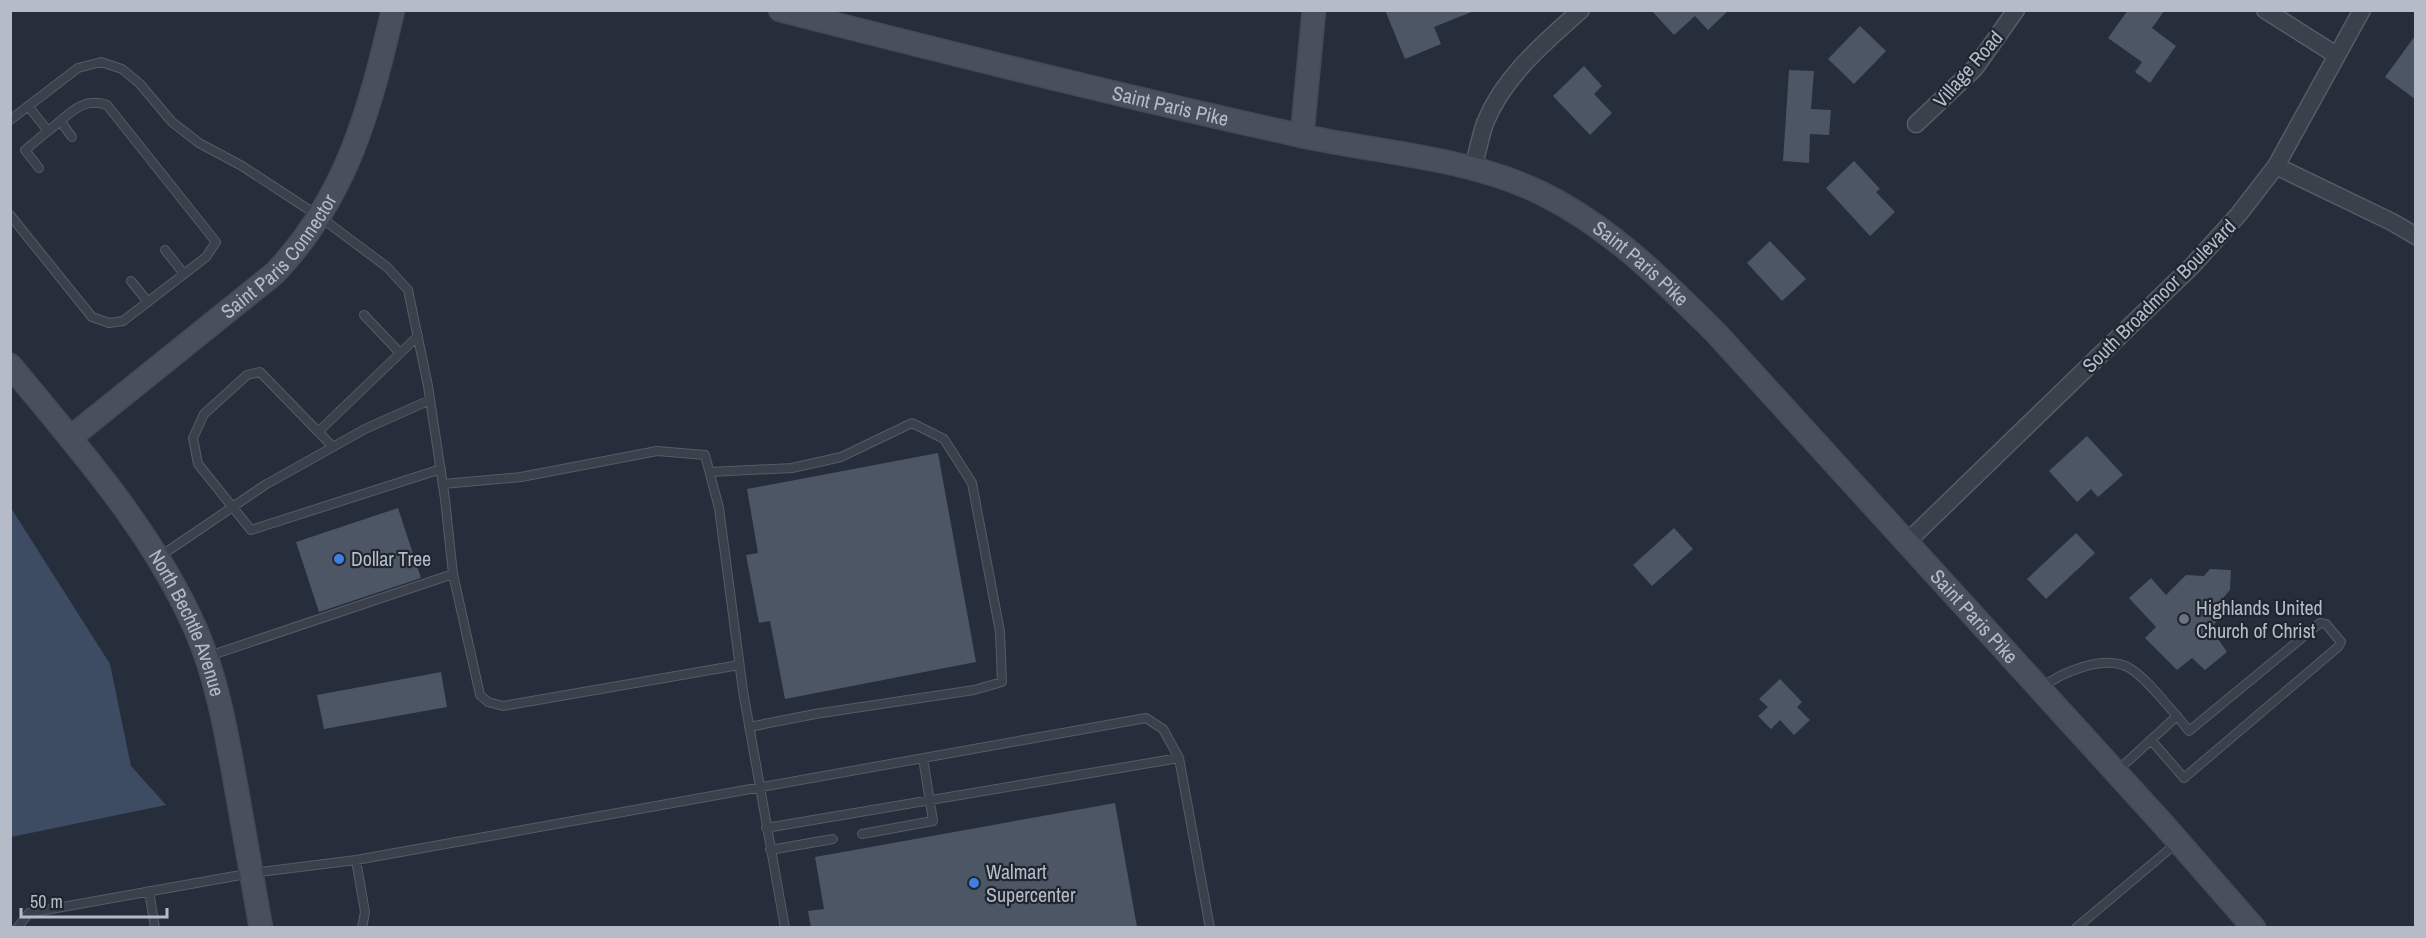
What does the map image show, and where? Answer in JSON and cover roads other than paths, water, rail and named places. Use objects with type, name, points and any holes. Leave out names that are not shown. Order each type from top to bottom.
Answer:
[{"type":"street","name":"Saint Paris Connector","points":[[70,438],[275,273],[295,252],[320,217],[356,145],[382,59],[393,10]]},
{"type":"street","name":"Saint Paris Pike","points":[[780,10],[1172,107],[1302,136],[1473,168],[1506,178],[1543,194],[1583,216],[1626,247],[1716,333],[2254,927]]},
{"type":"street","points":[[1302,136],[1314,10]]},
{"type":"street","points":[[1473,168],[1485,123],[1514,74],[1581,10]]},
{"type":"street","name":"Village Road","points":[[1916,124],[1975,68],[2016,10]]},
{"type":"street","points":[[2265,10],[2336,55]]},
{"type":"street","name":"South Broadmoor Boulevard","points":[[1906,543],[2192,266],[2239,214],[2276,166],[2362,10]]},
{"type":"street","points":[[2276,166],[2392,222],[2415,236]]},
{"type":"street","name":"North Bechtle Avenue","points":[[10,365],[103,478],[158,557],[196,630],[223,714],[261,927]]},
{"type":"lane","points":[[10,120],[78,68],[101,62],[122,69],[140,84],[172,122],[199,143],[242,166],[320,217],[387,267],[408,290],[441,469],[453,574],[480,695],[488,702],[503,706],[740,665]]},
{"type":"lane","points":[[10,215],[92,317],[109,322],[123,321],[206,257],[216,242],[107,105],[95,101],[84,103],[25,150],[39,168]]},
{"type":"lane","points":[[28,106],[48,130]]},
{"type":"lane","points":[[61,122],[72,137]]},
{"type":"lane","points":[[165,250],[184,274]]},
{"type":"lane","points":[[131,281],[148,302]]},
{"type":"lane","points":[[364,315],[400,353]]},
{"type":"lane","points":[[318,432],[418,336]]},
{"type":"lane","points":[[333,447],[260,372],[247,375],[204,414],[193,438],[198,464],[251,530],[441,469]]},
{"type":"lane","points":[[158,557],[265,485],[365,429],[430,400]]},
{"type":"lane","points":[[710,472],[792,468],[841,458],[912,423],[944,439],[972,483],[1000,632],[1002,682],[974,690],[815,714],[749,727]]},
{"type":"lane","points":[[443,484],[521,477],[657,451],[705,455],[719,508],[749,727],[785,927]]},
{"type":"lane","points":[[206,657],[453,574]]},
{"type":"lane","points":[[2040,689],[2060,675],[2075,670],[2104,664],[2121,665],[2138,674],[2189,731],[2315,625],[2326,624],[2341,642],[2338,648],[2184,778],[2151,740]]},
{"type":"lane","points":[[2116,772],[2176,716]]},
{"type":"lane","points":[[17,927],[29,913],[252,873],[356,860],[1146,718],[1163,729],[1179,758],[1210,927]]},
{"type":"lane","points":[[862,834],[933,821],[923,758]]},
{"type":"lane","points":[[766,828],[1179,758]]},
{"type":"lane","points":[[770,850],[833,839]]},
{"type":"lane","points":[[2076,927],[2179,842]]},
{"type":"lane","points":[[356,860],[365,912],[362,927]]},
{"type":"lane","points":[[149,891],[154,927]]},
{"type":"water","points":[[11,508],[110,664],[131,766],[166,805],[11,837]]},
{"type":"place","name":"Dollar Tree","points":[[339,559]]},
{"type":"place","name":"Highlands United Church of Christ","points":[[2184,619]]},
{"type":"place","name":"Walmart Supercenter","points":[[974,883]]}]
